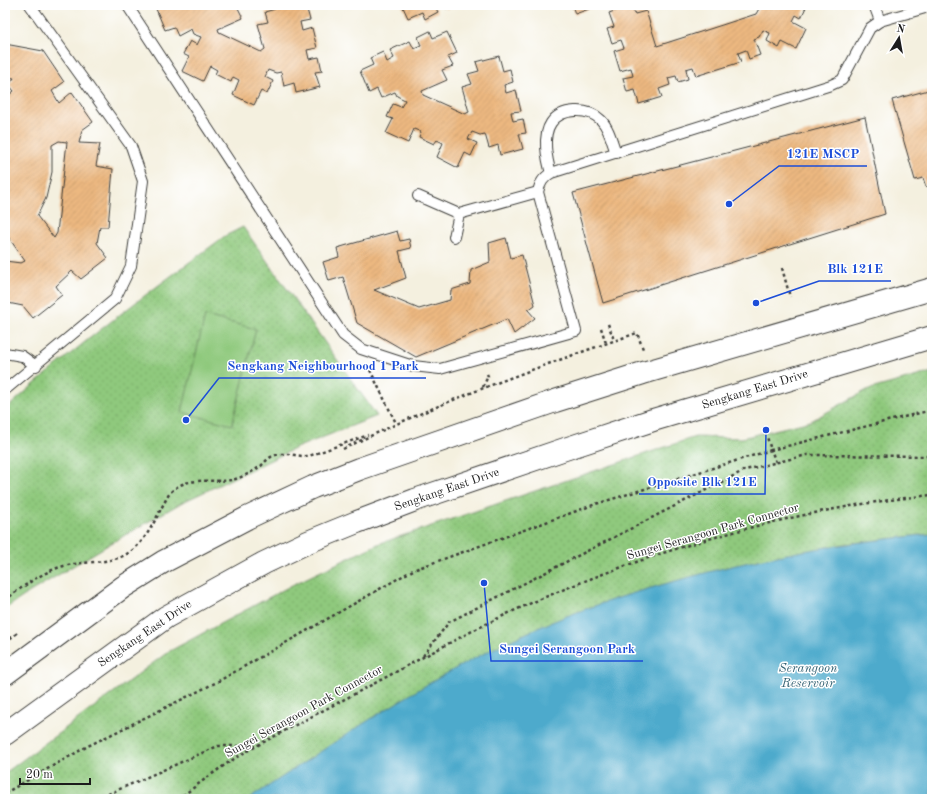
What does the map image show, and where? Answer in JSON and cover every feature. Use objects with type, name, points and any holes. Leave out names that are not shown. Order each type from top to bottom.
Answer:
[{"type":"main road","points":[[5,674],[123,587],[143,574],[247,518],[335,477],[555,401],[932,288]]},
{"type":"main road","name":"Sengkang East Drive","points":[[5,734],[166,617],[264,563],[308,542],[415,500],[660,418],[932,337]]},
{"type":"lane","points":[[5,390],[36,366],[115,299],[130,266],[143,181],[131,146],[30,5]]},
{"type":"lane","points":[[127,5],[342,335],[361,349],[413,366],[440,369],[576,331],[538,192],[540,184],[544,178],[551,173],[842,80],[870,28],[880,21],[932,6]]},
{"type":"lane","points":[[874,5],[880,21]]},
{"type":"lane","points":[[551,173],[546,149],[546,136],[551,122],[562,114],[577,110],[591,113],[600,120],[609,133],[616,153]]},
{"type":"lane","points":[[418,196],[459,214],[538,192]]},
{"type":"lane","points":[[454,237],[459,214]]},
{"type":"lane","points":[[5,353],[22,356],[36,366]]},
{"type":"path","points":[[782,268],[790,297]]},
{"type":"path","points":[[608,324],[614,340]]},
{"type":"path","points":[[601,328],[606,343]]},
{"type":"path","points":[[5,600],[56,568],[79,563],[109,561],[133,550],[147,534],[169,494],[179,485],[194,482],[236,479],[250,473],[273,456],[287,454],[309,456],[380,430],[483,387],[637,333],[645,353]]},
{"type":"path","points":[[370,370],[396,423]]},
{"type":"path","points":[[5,793],[88,746],[217,682],[413,570],[596,504],[771,450],[932,410]]},
{"type":"path","points":[[767,437],[776,462]]},
{"type":"path","name":"Sungei Serangoon Park Connector","points":[[422,658],[449,622],[745,470],[807,455],[932,456]]},
{"type":"path","name":"Sungei Serangoon Park Connector","points":[[178,799],[240,755],[422,658],[518,609],[572,586],[689,545],[756,527],[829,509],[899,498],[932,495]]},
{"type":"path","points":[[97,799],[218,746],[257,746]]},
{"type":"green space","points":[[243,227],[377,416],[296,448],[181,503],[108,545],[30,592],[5,609],[5,410],[112,320],[225,236]]},
{"type":"green space","points":[[205,316],[256,329],[232,425],[182,412]]},
{"type":"green space","points":[[932,372],[932,534],[844,544],[758,560],[642,591],[568,616],[531,631],[455,669],[382,712],[249,799],[5,799],[5,773],[168,652],[292,585],[378,544],[695,437],[742,438],[811,421],[867,390]]},
{"type":"water","name":"Serangoon Reservoir","points":[[932,534],[932,799],[249,799],[352,731],[458,667],[494,648],[564,617],[599,604],[651,588],[747,562],[780,555],[867,541]]},
{"type":"building","points":[[165,5],[245,5],[238,8],[243,18],[218,29],[219,32],[261,52],[265,49],[258,24],[268,22],[265,12],[275,9],[274,5],[298,5],[299,8],[306,6],[310,20],[300,22],[302,31],[312,28],[317,48],[307,50],[309,59],[319,57],[322,71],[315,72],[320,87],[296,93],[294,83],[284,86],[281,72],[276,73],[268,70],[265,77],[273,81],[267,94],[261,91],[254,105],[233,95],[239,80],[233,77],[231,82],[215,74],[217,70],[210,66],[203,81],[182,71],[189,57],[183,54],[190,41],[197,45],[201,37],[193,34],[191,29],[178,36],[174,27],[165,30],[156,9]]},
{"type":"building","points":[[402,5],[434,5],[438,12],[425,19],[422,12],[408,18]]},
{"type":"building","points":[[444,5],[454,5],[446,9]]},
{"type":"building","points":[[572,5],[600,5],[575,14]]},
{"type":"building","points":[[631,5],[635,14],[646,11],[657,46],[756,14],[761,5],[807,5],[801,18],[796,15],[793,21],[806,28],[796,49],[782,42],[779,48],[767,41],[770,33],[763,30],[759,37],[754,39],[760,55],[749,59],[746,50],[738,53],[741,62],[696,76],[693,67],[686,69],[688,79],[678,82],[676,76],[668,78],[670,85],[659,89],[662,97],[639,104],[635,90],[627,92],[623,78],[633,76],[631,68],[620,71],[614,51],[624,48],[621,40],[612,43],[607,29],[614,27],[609,13]]},
{"type":"building","points":[[430,31],[433,38],[447,32],[457,53],[448,57],[453,66],[442,70],[447,80],[422,91],[423,95],[465,114],[469,112],[462,87],[472,84],[468,74],[479,71],[476,62],[499,56],[503,71],[510,69],[513,82],[504,85],[506,93],[516,90],[521,111],[511,112],[513,121],[523,119],[526,133],[519,134],[523,149],[500,155],[498,145],[489,148],[485,134],[480,135],[472,132],[468,139],[477,143],[471,156],[465,153],[458,168],[437,157],[443,143],[437,140],[434,144],[419,137],[421,132],[414,129],[408,143],[386,133],[393,119],[387,117],[393,104],[401,107],[405,100],[397,96],[395,92],[381,98],[377,89],[369,93],[360,71],[373,65],[370,58],[383,52],[387,62],[394,58],[390,50],[410,41],[414,49],[421,46],[418,37]]},
{"type":"building","points":[[5,44],[43,51],[64,82],[52,91],[59,103],[72,92],[93,122],[82,130],[79,143],[100,144],[96,166],[113,169],[108,227],[100,227],[97,243],[108,258],[81,279],[72,271],[56,286],[62,295],[33,318],[23,306],[8,303],[7,312],[5,311],[5,261],[21,263],[25,261],[9,238],[5,240],[5,94],[9,95],[14,91],[9,85],[14,78],[5,77]],"holes":[[[59,141],[67,142],[57,233],[54,238],[37,216],[46,198],[52,172],[52,145]]]},
{"type":"building","points":[[932,89],[932,185],[926,187],[923,178],[915,180],[892,100]]},
{"type":"building","points":[[865,117],[885,214],[603,303],[573,193]]},
{"type":"building","points":[[397,231],[400,241],[409,239],[411,248],[399,251],[406,278],[374,290],[419,309],[450,300],[451,290],[470,284],[471,270],[490,262],[489,243],[506,238],[511,258],[522,255],[535,305],[528,310],[535,318],[514,334],[507,319],[416,357],[357,323],[343,277],[329,281],[323,262],[339,257],[337,248]]},
{"type":"place","name":"121E MSCP","points":[[729,204]]},
{"type":"place","name":"Blk 121E","points":[[756,303]]},
{"type":"place","name":"Sengkang Neighbourhood 1 Park","points":[[186,420]]},
{"type":"place","name":"Opposite Blk 121E","points":[[766,430]]},
{"type":"place","name":"Sungei Serangoon Park","points":[[484,583]]}]
